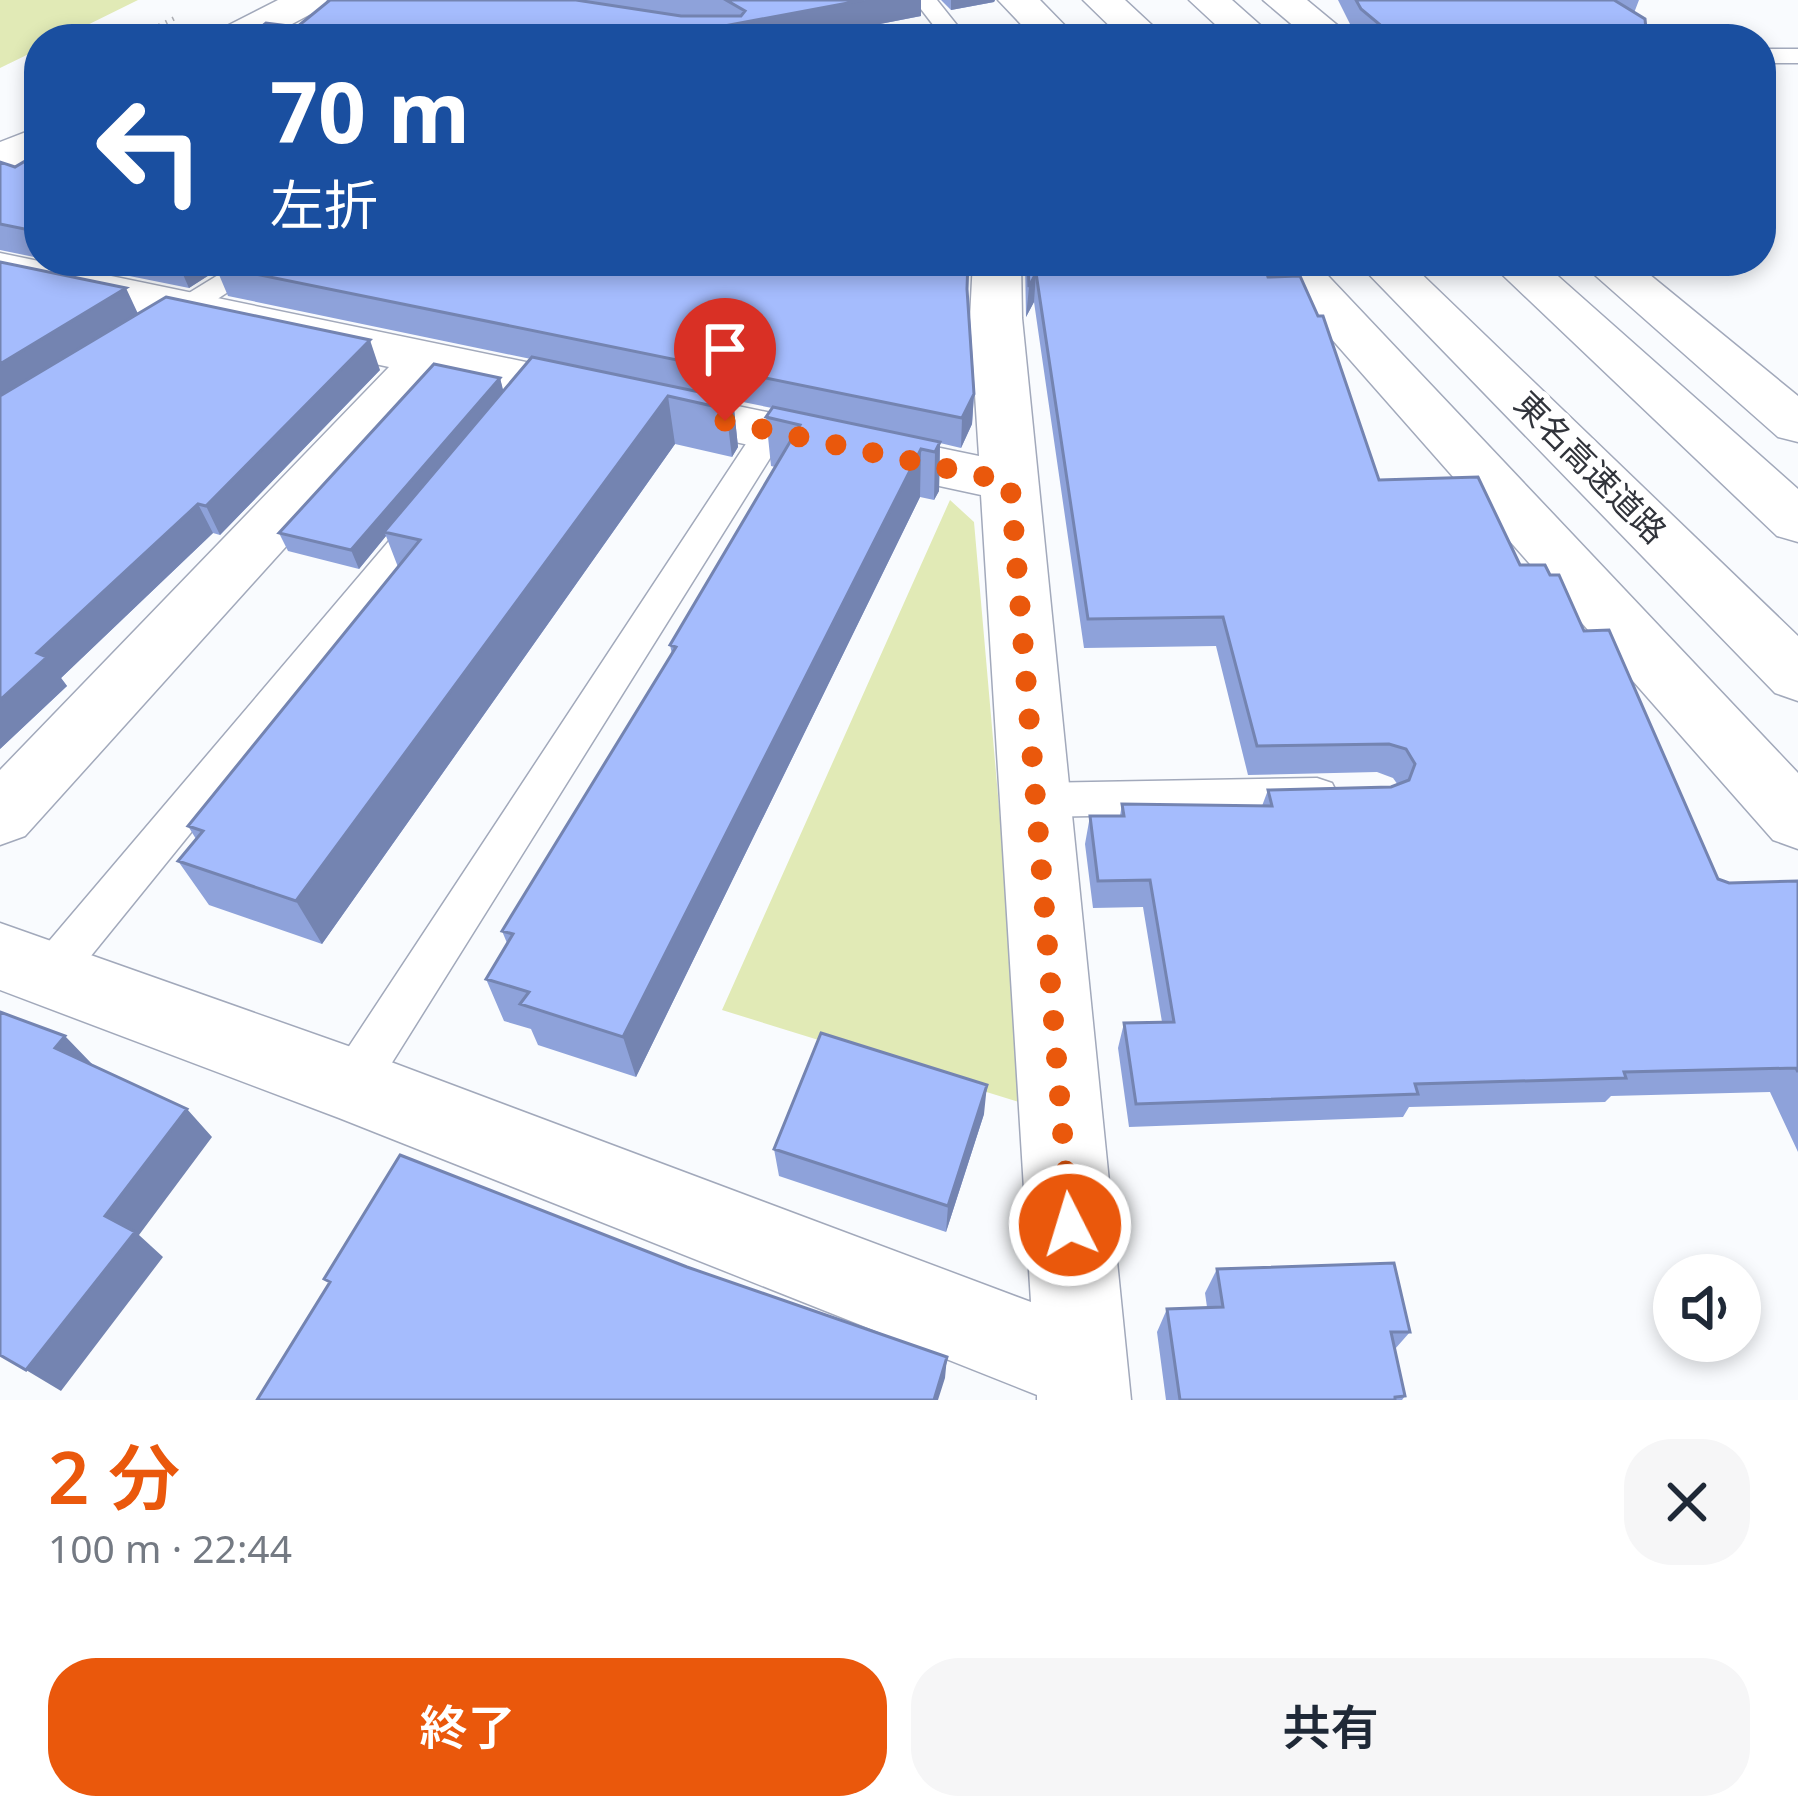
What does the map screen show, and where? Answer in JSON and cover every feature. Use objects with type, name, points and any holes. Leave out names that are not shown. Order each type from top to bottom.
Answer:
[{"type":"main road","points":[[1017,0],[1042,24]]},
{"type":"main road","points":[[1102,0],[1130,24]]},
{"type":"main road","points":[[1208,0],[1238,24]]},
{"type":"main road","points":[[1282,0],[1314,24]]},
{"type":"main road","points":[[270,24],[318,5]]},
{"type":"main road","points":[[38,276],[427,358],[525,400],[771,431],[1010,482]]},
{"type":"main road","points":[[25,965],[351,1085],[1083,1383],[996,318],[997,276]]},
{"type":"main road","points":[[1301,276],[1798,820]]},
{"type":"main road","name":"東名高速道路","points":[[1395,276],[1798,676]]},
{"type":"main road","points":[[1528,276],[1798,522]]},
{"type":"main road","points":[[1621,276],[1798,424]]},
{"type":"main road","points":[[0,816],[427,358]]},
{"type":"lane","points":[[925,0],[944,24]]},
{"type":"lane","points":[[293,24],[318,5]]},
{"type":"lane","points":[[130,342],[237,276]]},
{"type":"lane","points":[[351,1085],[771,431]]},
{"type":"lane","points":[[25,965],[451,490]]},
{"type":"lane","points":[[1036,800],[1354,794]]},
{"type":"green space","points":[[0,0],[138,0],[89,24],[24,24],[24,56],[0,68]]},
{"type":"green space","points":[[950,500],[974,522],[1025,1104],[722,1010]]},
{"type":"building","points":[[330,0],[576,0],[681,16],[741,16],[745,11],[726,0],[864,0],[735,24],[301,24]]},
{"type":"building","points":[[1356,0],[1614,0],[1645,19],[1646,24],[1379,24]]},
{"type":"building","points":[[0,162],[15,167],[24,162],[24,229],[0,224]]},
{"type":"building","points":[[0,262],[24,267],[24,276],[68,276],[126,288],[0,364]]},
{"type":"building","points":[[265,276],[967,276],[974,394],[962,418]]},
{"type":"building","points":[[1036,276],[1300,276],[1318,316],[1323,316],[1379,480],[1478,477],[1520,565],[1545,565],[1550,575],[1559,575],[1584,631],[1609,630],[1718,879],[1729,883],[1798,881],[1798,1072],[1796,1068],[1624,1072],[1626,1078],[1415,1084],[1418,1094],[1136,1104],[1124,1023],[1174,1022],[1150,880],[1098,881],[1090,816],[1124,816],[1122,804],[1272,806],[1268,790],[1391,787],[1409,780],[1415,764],[1406,749],[1389,744],[1257,746],[1223,617],[1088,619]]},
{"type":"building","points":[[166,297],[370,340],[206,506],[198,504],[37,653],[47,657],[0,700],[0,396]]},
{"type":"building","points":[[532,357],[733,399],[726,409],[668,396],[296,901],[178,861],[203,831],[188,826],[420,540],[384,532]]},
{"type":"building","points":[[434,364],[500,378],[351,550],[279,533]]},
{"type":"building","points":[[773,407],[940,442],[935,452],[921,449],[623,1037],[520,1004],[529,992],[486,979],[513,934],[502,931],[676,647],[670,645],[800,425],[766,417]]},
{"type":"building","points":[[0,1012],[65,1036],[55,1048],[187,1109],[105,1216],[135,1232],[26,1370],[0,1355]]},
{"type":"building","points":[[821,1033],[987,1085],[948,1206],[774,1149]]},
{"type":"building","points":[[400,1155],[687,1267],[947,1357],[934,1400],[257,1400]]},
{"type":"building","points":[[1394,1263],[1410,1332],[1391,1332],[1405,1396],[1395,1400],[1180,1400],[1167,1309],[1223,1307],[1217,1269]]},
{"type":"route","points":[[725,421],[1010,482],[1070,1225]]}]
